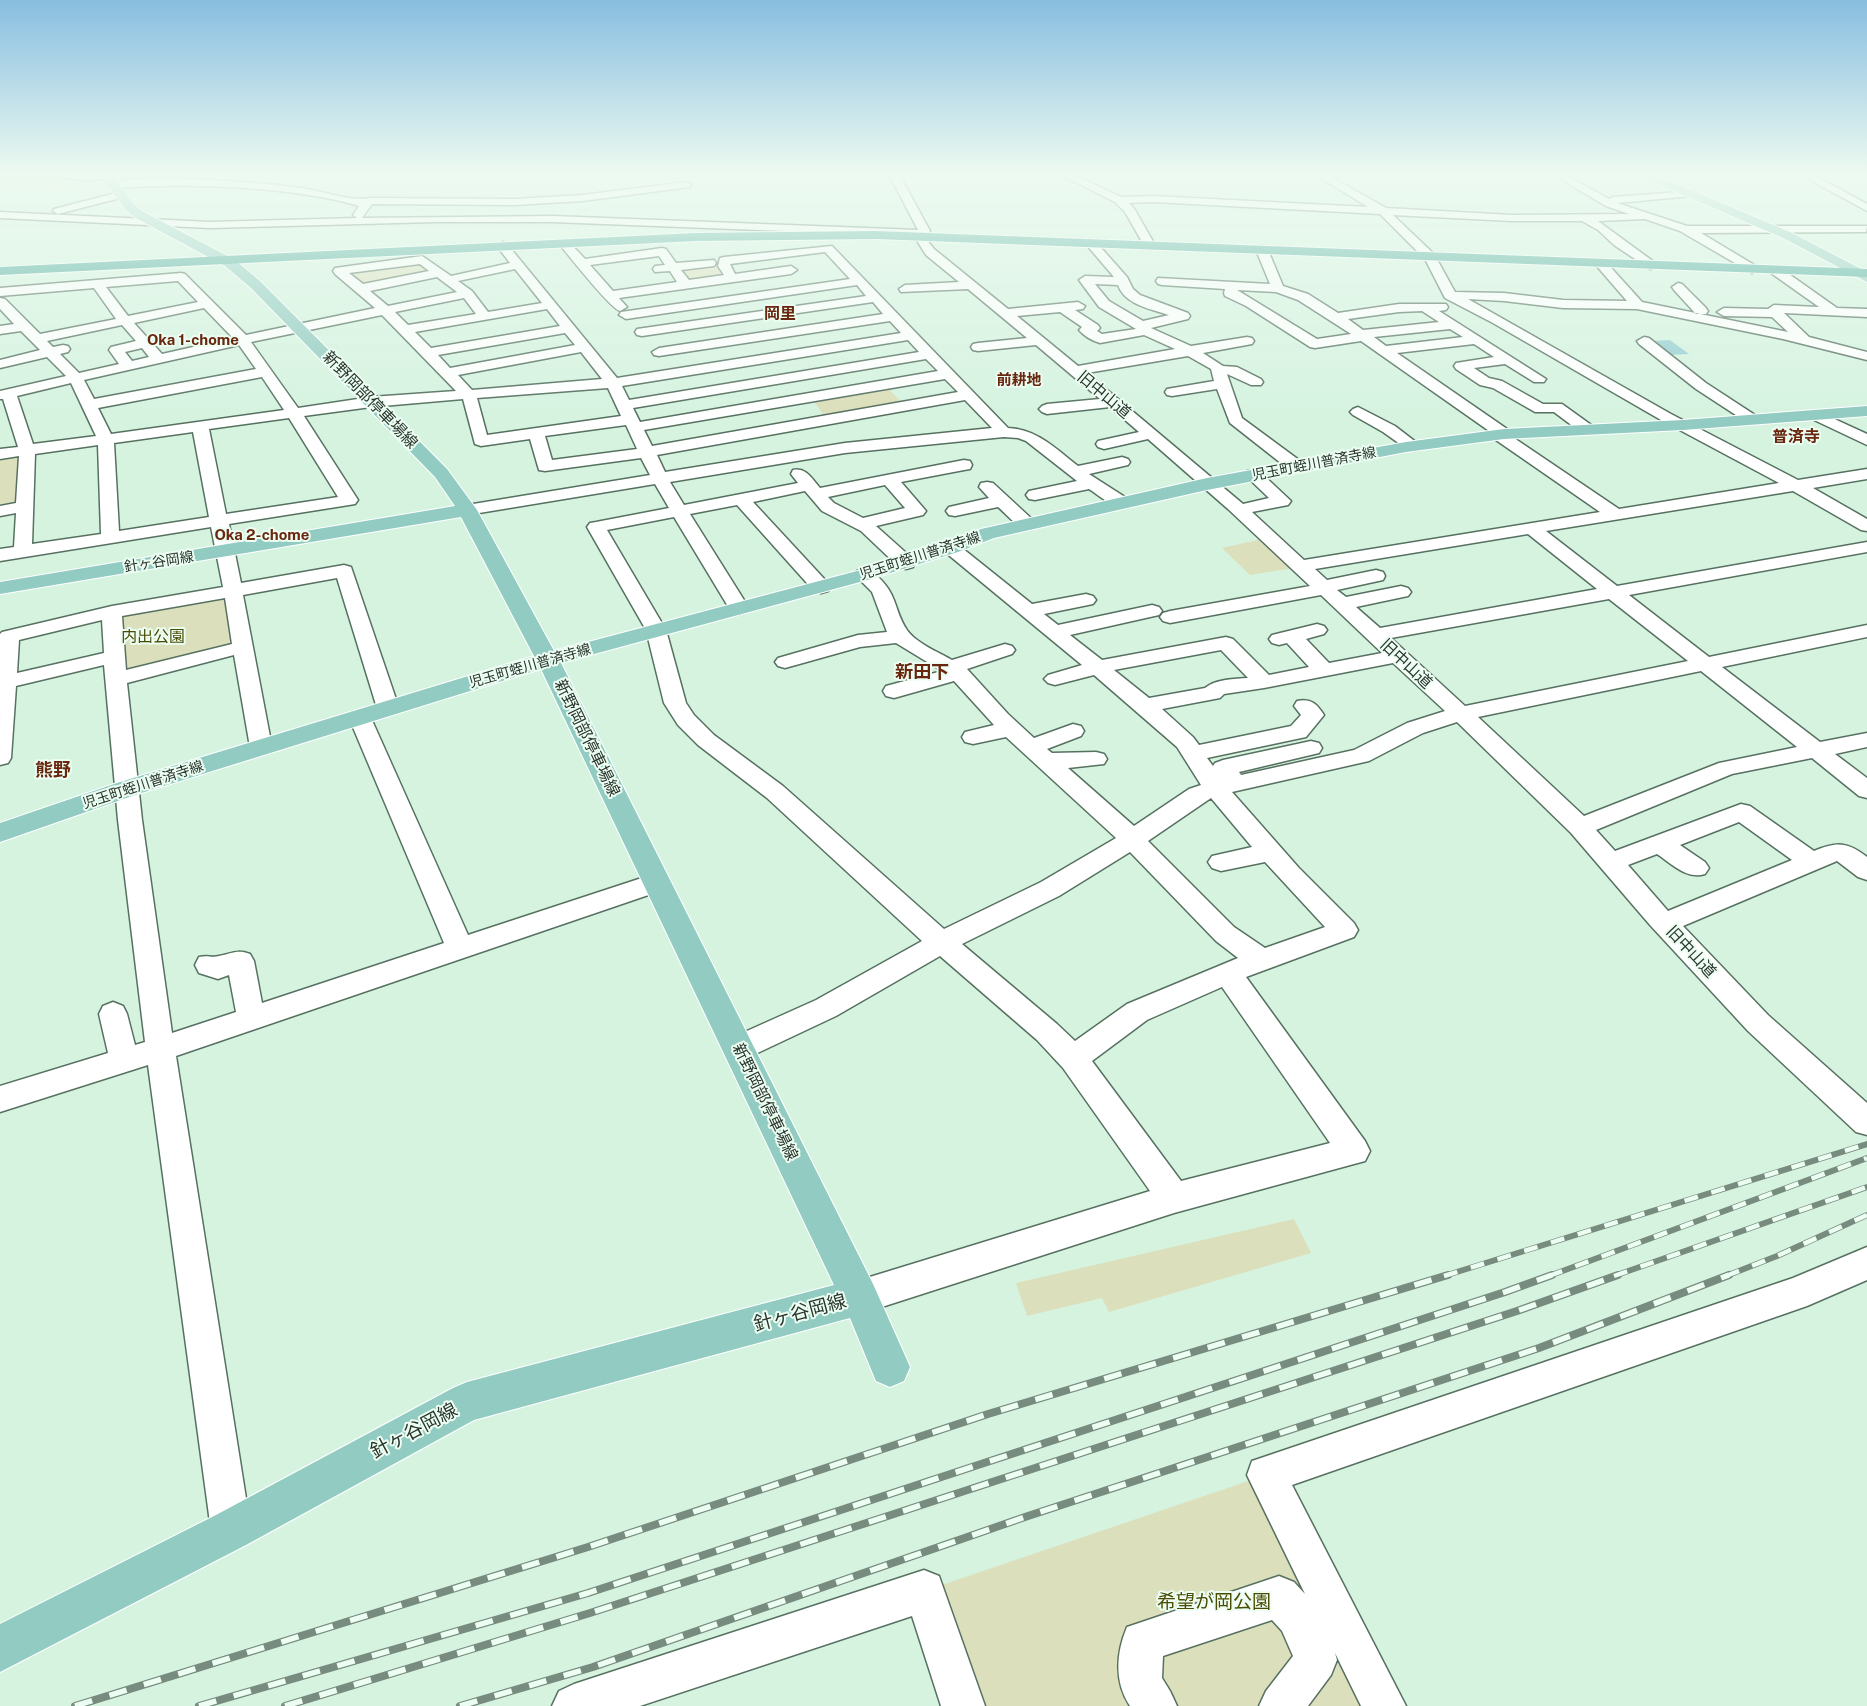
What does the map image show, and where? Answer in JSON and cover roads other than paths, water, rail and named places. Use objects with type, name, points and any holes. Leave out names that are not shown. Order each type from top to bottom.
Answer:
[{"type":"highway","points":[[0,271],[224,260],[436,254]]},
{"type":"highway","points":[[1349,254],[1864,275]]},
{"type":"main road","name":"新野岡部停車場線","points":[[210,254],[224,260],[250,280],[299,328],[441,473],[467,510],[548,660],[860,1297],[890,1367]]},
{"type":"main road","points":[[1823,254],[1864,275]]},
{"type":"main road","name":"児玉町蛭川普済寺線","points":[[0,833],[126,789],[388,708],[548,660],[864,575],[951,548],[988,533],[1027,524],[1207,484],[1413,446],[1501,435],[1683,425],[1867,411]]},
{"type":"main road","name":"針ヶ谷岡線","points":[[0,588],[467,510]]},
{"type":"main road","name":"針ヶ谷岡線","points":[[0,1649],[231,1530],[466,1402],[860,1297]]},
{"type":"street","points":[[509,254],[613,383],[660,479],[739,608]]},
{"type":"street","points":[[574,254],[678,372]]},
{"type":"street","points":[[582,263],[650,254]]},
{"type":"street","points":[[663,254],[686,285]]},
{"type":"street","points":[[732,278],[724,266],[724,261],[783,254]]},
{"type":"street","points":[[834,254],[1004,432]]},
{"type":"street","name":"旧中山道","points":[[932,254],[976,294],[1005,313],[1239,510],[1398,656],[1580,827],[1664,923],[1758,1023],[1867,1122]]},
{"type":"street","points":[[1100,254],[1123,282],[1127,291],[1135,298],[1183,316]]},
{"type":"street","points":[[1156,254],[1162,263],[1167,281],[1278,288],[1302,297],[1335,316],[1384,350],[1616,515]]},
{"type":"street","points":[[1264,254],[1278,288]]},
{"type":"street","points":[[1427,254],[1450,295],[1470,304],[1666,418],[1683,425],[1797,486],[1867,526]]},
{"type":"street","points":[[1633,254],[1650,265]]},
{"type":"street","points":[[1727,254],[1752,269]]},
{"type":"street","points":[[484,316],[467,294],[444,277],[424,255],[339,271],[385,310],[469,395],[481,441],[631,417],[806,398],[949,374]]},
{"type":"street","points":[[644,271],[710,263]]},
{"type":"street","points":[[824,266],[843,263]]},
{"type":"street","points":[[1601,264],[1637,305]]},
{"type":"street","points":[[359,289],[518,265]]},
{"type":"street","points":[[1191,267],[1200,283]]},
{"type":"street","points":[[609,296],[806,268]]},
{"type":"street","points":[[28,290],[50,269]]},
{"type":"street","points":[[1775,270],[1833,312]]},
{"type":"street","points":[[595,278],[614,276]]},
{"type":"street","points":[[0,292],[181,277],[243,340],[294,413],[349,500],[0,555]]},
{"type":"street","points":[[1123,282],[1085,280],[1102,302],[1143,329],[1190,350],[1217,367],[1235,420],[1297,467]]},
{"type":"street","points":[[626,315],[860,281]]},
{"type":"street","points":[[97,284],[125,321],[160,360]]},
{"type":"street","points":[[1232,286],[1230,293],[1251,303],[1315,344],[1362,335],[1451,324]]},
{"type":"street","points":[[1678,287],[1701,312]]},
{"type":"street","points":[[905,289],[976,294]]},
{"type":"street","points":[[88,405],[200,368],[243,340],[467,294]]},
{"type":"street","points":[[1450,295],[1504,297],[1563,304],[1637,305],[1804,340],[1867,356]]},
{"type":"street","points":[[642,332],[876,298]]},
{"type":"street","points":[[1005,313],[1102,302]]},
{"type":"street","points":[[19,343],[206,304]]},
{"type":"street","points":[[1316,317],[1399,308],[1470,304]]},
{"type":"street","points":[[405,330],[550,305]]},
{"type":"street","points":[[2,307],[25,326],[76,378],[106,440],[110,538]]},
{"type":"street","points":[[1424,307],[1539,379]]},
{"type":"street","points":[[1062,308],[1093,328],[1086,330],[1100,339],[1194,314],[1197,310]]},
{"type":"street","points":[[1804,340],[1774,309],[1867,313]]},
{"type":"street","points":[[1661,311],[1776,313]]},
{"type":"street","points":[[659,352],[894,316]]},
{"type":"street","points":[[1281,322],[1298,320]]},
{"type":"street","points":[[0,330],[25,326]]},
{"type":"street","points":[[427,353],[569,328]]},
{"type":"street","points":[[0,454],[372,402],[613,383],[912,335]]},
{"type":"street","points":[[107,338],[140,337]]},
{"type":"street","points":[[128,367],[116,350],[140,337]]},
{"type":"street","points":[[1384,350],[1476,340]]},
{"type":"street","points":[[978,347],[1039,341]]},
{"type":"street","points":[[1074,371],[1247,341]]},
{"type":"street","points":[[1644,341],[1702,386],[1753,420]]},
{"type":"street","points":[[0,364],[78,345]]},
{"type":"street","points":[[447,372],[514,365],[589,352]]},
{"type":"street","points":[[631,417],[789,377],[930,354]]},
{"type":"street","points":[[236,359],[255,356]]},
{"type":"street","points":[[773,357],[845,448]]},
{"type":"street","points":[[23,551],[27,450],[18,421],[5,394],[160,360],[200,368],[266,372]]},
{"type":"street","points":[[1506,360],[1462,366],[1485,382],[1497,384],[1540,409],[1558,407],[1588,430]]},
{"type":"street","points":[[514,365],[522,390]]},
{"type":"street","points":[[1172,392],[1220,377],[1232,370],[1256,382]]},
{"type":"street","points":[[1445,393],[1470,390],[1485,382]]},
{"type":"street","points":[[890,384],[911,405]]},
{"type":"street","points":[[545,466],[648,452],[969,395]]},
{"type":"street","points":[[264,401],[284,398]]},
{"type":"street","points":[[1046,409],[1112,402]]},
{"type":"street","points":[[1358,412],[1389,429],[1413,446]]},
{"type":"street","points":[[1817,416],[1867,440]]},
{"type":"street","points":[[98,423],[117,420]]},
{"type":"street","points":[[0,424],[18,421]]},
{"type":"street","points":[[200,426],[226,551],[261,747]]},
{"type":"street","points":[[467,510],[845,448],[1004,432],[1021,433],[1032,438],[1075,472],[1122,503]]},
{"type":"street","points":[[536,433],[555,496]]},
{"type":"street","points":[[1104,444],[1150,434]]},
{"type":"street","points":[[787,457],[811,490],[828,507],[867,527],[906,562]]},
{"type":"street","points":[[1075,472],[1122,462]]},
{"type":"street","points":[[964,465],[890,479],[741,498],[596,528],[656,630],[675,703],[686,720],[706,740],[775,792],[942,942],[1047,1032],[1073,1059],[1174,1198]]},
{"type":"street","points":[[1299,566],[1867,474]]},
{"type":"street","points":[[1239,510],[1282,501],[1253,475]]},
{"type":"street","points":[[860,524],[917,511],[890,479]]},
{"type":"street","points":[[1034,495],[1092,483]]},
{"type":"street","points":[[987,487],[1027,524]]},
{"type":"street","points":[[741,498],[821,587]]},
{"type":"street","points":[[955,511],[1002,501]]},
{"type":"street","points":[[0,511],[25,506]]},
{"type":"street","points":[[1532,529],[1867,790]]},
{"type":"street","points":[[1375,635],[1867,547]]},
{"type":"street","points":[[951,548],[1098,667],[1185,742],[1193,754],[1225,786],[1271,852],[1345,930],[1227,973],[1137,1012],[1073,1059]]},
{"type":"street","points":[[0,758],[3,694],[9,636],[112,612],[344,572],[388,708]]},
{"type":"street","points":[[864,575],[881,590],[897,631],[905,640],[954,670],[1010,729],[1133,839],[1225,934],[1262,961]]},
{"type":"street","points":[[1054,632],[1322,588],[1376,576]]},
{"type":"street","points":[[1341,604],[1401,592]]},
{"type":"street","points":[[1029,611],[1086,600]]},
{"type":"street","points":[[112,612],[113,657],[126,789],[160,1049],[231,1530]]},
{"type":"street","points":[[1317,630],[1285,638],[1324,670]]},
{"type":"street","points":[[738,1048],[826,1008],[942,942],[1050,889],[1133,839],[1197,795],[1225,786],[1361,756],[1415,728],[1460,714],[1867,631]]},
{"type":"street","points":[[785,662],[858,640],[901,636]]},
{"type":"street","points":[[1055,680],[1098,667],[1226,643],[1264,682]]},
{"type":"street","points":[[116,679],[243,647]]},
{"type":"street","points":[[894,691],[1005,650]]},
{"type":"street","points":[[1144,706],[1212,693],[1218,688],[1264,682],[1398,656]]},
{"type":"street","points":[[3,694],[113,657]]},
{"type":"street","points":[[1193,754],[1298,732],[1313,715],[1305,706]]},
{"type":"street","points":[[360,718],[460,948]]},
{"type":"street","points":[[973,737],[1010,729]]},
{"type":"street","points":[[1039,754],[1073,731]]},
{"type":"street","points":[[1580,827],[1727,768],[1867,740]]},
{"type":"street","points":[[1225,786],[1222,768],[1311,748]]},
{"type":"street","points":[[1039,754],[1096,759]]},
{"type":"street","points":[[1611,862],[1742,812],[1813,862]]},
{"type":"street","points":[[1659,843],[1696,868]]},
{"type":"street","points":[[1221,862],[1271,852]]},
{"type":"street","points":[[1664,923],[1835,852],[1847,855],[1867,870]]},
{"type":"street","points":[[0,1099],[160,1049],[657,882]]},
{"type":"street","points":[[209,965],[218,968],[240,961],[251,1018]]},
{"type":"street","points":[[860,1297],[1174,1198],[1354,1151],[1227,973]]},
{"type":"street","points":[[113,1014],[124,1060]]},
{"type":"street","points":[[1384,1706],[1266,1475],[1796,1294],[1867,1263]]},
{"type":"street","points":[[574,1706],[924,1591],[963,1706]]},
{"type":"street","points":[[1155,1706],[1140,1683],[1142,1642],[1279,1597],[1297,1616],[1316,1660],[1282,1706]]},
{"type":"water","points":[[1670,340],[1689,354],[1670,355],[1652,341]]},
{"type":"railway","points":[[1444,1276],[1867,1144]]},
{"type":"railway","points":[[1549,1276],[1867,1158]]},
{"type":"railway","points":[[1614,1276],[1867,1187]]},
{"type":"railway","points":[[1726,1276],[1777,1256],[1867,1215]]},
{"type":"railway","points":[[75,1706],[588,1547],[988,1414],[1448,1275]]},
{"type":"railway","points":[[199,1706],[588,1593],[1552,1275]]},
{"type":"railway","points":[[285,1706],[590,1613],[1517,1311],[1618,1275]]},
{"type":"railway","points":[[460,1706],[593,1667],[1025,1517],[1539,1348],[1729,1275]]},
{"type":"district","name":"岡里","points":[[780,314]]},
{"type":"district","name":"Oka 1-chome","points":[[193,340]]},
{"type":"district","name":"前耕地","points":[[1019,380]]},
{"type":"district","name":"普済寺","points":[[1796,437]]},
{"type":"district","name":"Oka 2-chome","points":[[262,535]]},
{"type":"district","name":"新田下","points":[[922,672]]},
{"type":"district","name":"熊野","points":[[53,770]]},
{"type":"park label","name":"内出公園","points":[[153,637]]},
{"type":"park label","name":"希望が岡公園","points":[[1214,1602]]}]
